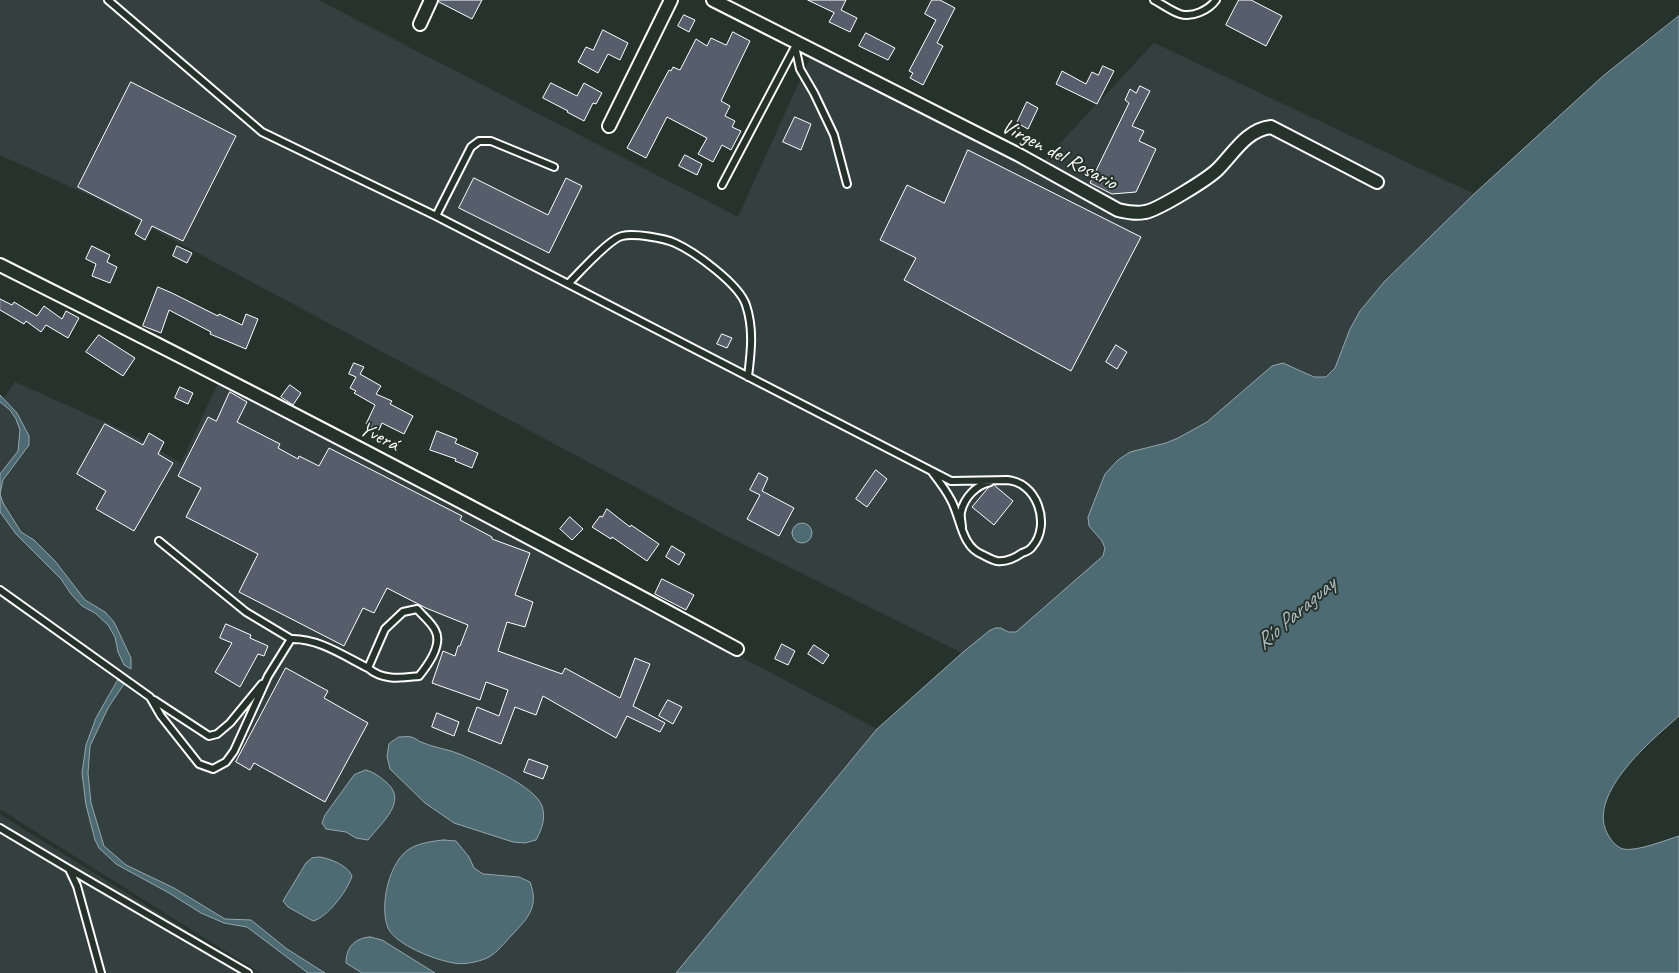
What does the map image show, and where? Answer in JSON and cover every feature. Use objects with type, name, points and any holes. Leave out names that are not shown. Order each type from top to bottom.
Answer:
[{"type":"street","points":[[420,24],[431,0]]},
{"type":"street","points":[[609,126],[671,0]]},
{"type":"street","name":"Virgen del Rosario","points":[[713,0],[796,44],[1019,155],[1118,210],[1130,213],[1147,212],[1180,195],[1217,170],[1240,143],[1260,128],[1271,127],[1377,182]]},
{"type":"street","name":"Yverá","points":[[0,265],[551,548],[738,649]]},
{"type":"lane","points":[[108,0],[262,132],[436,216],[951,481],[1008,480],[1019,484],[1032,494],[1041,511],[1042,525],[1040,534],[1032,547],[1014,559],[997,561],[978,553],[969,545],[952,501],[931,471]]},
{"type":"lane","points":[[1154,0],[1181,14],[1199,13],[1216,0]]},
{"type":"lane","points":[[796,44],[800,69],[834,135],[847,184]]},
{"type":"lane","points":[[722,185],[796,44]]},
{"type":"lane","points":[[436,216],[471,147],[479,141],[491,141],[554,167]]},
{"type":"lane","points":[[568,284],[609,245],[622,236],[641,236],[674,243],[708,264],[733,285],[745,303],[750,321],[752,343],[748,377]]},
{"type":"lane","points":[[962,528],[961,512],[970,495],[980,485],[988,482],[1008,480]]},
{"type":"lane","points":[[159,540],[246,612],[291,639],[304,638],[315,642],[368,668],[374,673],[389,678],[419,676],[428,664],[437,640],[436,632],[430,622],[417,609],[403,612],[385,629],[368,668]]},
{"type":"lane","points":[[0,590],[150,698],[209,736],[217,734],[230,723],[268,676],[291,639]]},
{"type":"lane","points":[[150,698],[161,716],[200,764],[213,769],[226,762],[234,751],[268,676]]},
{"type":"lane","points":[[0,828],[248,973]]},
{"type":"lane","points":[[69,869],[77,886],[101,973]]},
{"type":"shaded area","points":[[0,0],[318,0],[738,217],[810,58],[1035,170],[1154,43],[1474,194],[1384,282],[1360,311],[1350,329],[1335,368],[1326,377],[1314,377],[1296,368],[1272,366],[1207,422],[1179,438],[1143,448],[1089,526],[1102,541],[1105,548],[1103,556],[1016,632],[995,628],[962,653],[723,534],[93,197],[0,155]]},
{"type":"shaded area","points":[[15,382],[129,433],[181,463],[218,383],[877,729],[676,973],[260,973],[0,809],[0,404]]},
{"type":"shaded area","points":[[0,814],[23,829],[256,973],[0,973]]},
{"type":"water","name":"Río Paraguay","points":[[1679,16],[1679,716],[1654,738],[1626,768],[1614,784],[1606,801],[1603,817],[1608,835],[1616,845],[1623,849],[1643,847],[1679,836],[1679,973],[676,973],[877,729],[989,631],[1001,628],[1008,632],[1016,632],[1103,556],[1105,548],[1102,541],[1089,526],[1088,517],[1105,474],[1118,460],[1130,452],[1178,438],[1207,422],[1272,366],[1283,363],[1314,377],[1326,377],[1335,368],[1350,329],[1360,311],[1384,282],[1474,194],[1603,76]]},
{"type":"water","points":[[0,395],[17,413],[29,436],[29,445],[3,480],[0,494],[0,474],[18,451],[20,430],[10,410],[0,402]]},
{"type":"water","points":[[0,494],[3,503],[21,532],[34,540],[55,561],[85,600],[105,612],[114,622],[131,658],[131,669],[124,665],[118,652],[115,637],[108,625],[95,613],[82,606],[61,579],[16,534],[0,512]]},
{"type":"water","points":[[798,523],[806,523],[812,529],[812,537],[806,543],[798,543],[792,537],[792,529]]},
{"type":"water","points":[[118,680],[124,684],[108,708],[90,746],[88,773],[91,803],[104,846],[126,865],[174,888],[225,919],[251,920],[287,949],[325,973],[308,973],[247,927],[224,923],[201,913],[116,864],[99,848],[95,840],[86,805],[82,773],[86,745],[96,718]]},
{"type":"water","points":[[399,737],[412,737],[426,744],[462,755],[506,776],[529,790],[542,806],[544,815],[536,840],[525,843],[513,842],[454,823],[425,803],[390,769],[387,756],[389,744]]},
{"type":"water","points":[[366,770],[386,782],[392,789],[395,797],[391,812],[368,840],[356,838],[346,832],[326,829],[322,823],[325,815],[354,775]]},
{"type":"water","points":[[444,840],[456,841],[469,857],[474,868],[483,874],[519,877],[530,882],[533,890],[533,905],[528,917],[494,954],[479,961],[458,964],[437,959],[407,946],[392,934],[388,928],[385,908],[386,896],[388,884],[397,862],[403,854],[415,846]]},
{"type":"water","points":[[320,857],[343,866],[352,876],[336,903],[319,919],[313,921],[288,907],[283,901],[306,863],[312,858]]},
{"type":"water","points":[[370,937],[382,940],[435,973],[362,973],[346,963],[346,957],[352,944],[360,939]]},
{"type":"building","points":[[439,0],[482,0],[472,19],[439,2]]},
{"type":"building","points":[[808,0],[846,0],[841,10],[857,18],[850,32],[829,22],[834,13]]},
{"type":"building","points":[[932,0],[940,0],[955,8],[937,43],[943,46],[923,85],[910,78],[913,73],[909,71],[936,20],[925,14]]},
{"type":"building","points":[[1239,0],[1251,0],[1282,16],[1266,46],[1226,25]]},
{"type":"building","points":[[684,15],[695,20],[689,32],[678,26]]},
{"type":"building","points":[[603,30],[628,43],[620,60],[608,54],[598,73],[578,62],[586,47],[593,50]]},
{"type":"building","points":[[733,32],[750,41],[721,101],[730,106],[725,116],[735,121],[732,127],[741,131],[731,150],[722,145],[713,162],[698,154],[707,138],[667,117],[646,158],[627,148],[669,70],[671,71],[673,67],[680,70],[696,39],[707,46],[711,38],[726,45]]},
{"type":"building","points":[[866,33],[895,48],[888,60],[859,46]]},
{"type":"building","points":[[1103,66],[1114,71],[1097,104],[1056,84],[1062,71],[1086,84],[1092,72],[1098,75]]},
{"type":"building","points":[[131,82],[236,136],[183,241],[152,226],[145,240],[135,234],[142,220],[78,187]]},
{"type":"building","points":[[551,83],[577,96],[584,83],[602,93],[596,104],[593,103],[584,121],[543,98]]},
{"type":"building","points":[[1140,86],[1150,91],[1132,126],[1144,131],[1139,141],[1156,149],[1136,192],[1112,194],[1090,183],[1129,103],[1125,100],[1130,89],[1136,93]]},
{"type":"building","points":[[1027,102],[1038,108],[1028,129],[1017,123]]},
{"type":"building","points":[[795,117],[811,124],[801,150],[783,142]]},
{"type":"building","points":[[968,150],[1141,237],[1071,371],[904,280],[916,258],[880,240],[907,185],[944,203]]},
{"type":"building","points":[[685,155],[702,164],[697,175],[679,166]]},
{"type":"building","points":[[474,178],[548,215],[566,178],[582,186],[549,253],[459,208]]},
{"type":"building","points":[[92,246],[110,255],[107,262],[117,267],[110,283],[92,276],[96,264],[86,259]]},
{"type":"building","points":[[177,246],[192,253],[187,263],[173,256]]},
{"type":"building","points":[[158,287],[218,316],[219,314],[242,325],[246,314],[258,319],[246,349],[210,334],[211,332],[169,310],[161,333],[143,326]]},
{"type":"building","points":[[0,299],[12,305],[14,302],[37,316],[44,306],[62,319],[66,311],[79,318],[68,338],[46,325],[41,332],[26,321],[24,324],[0,310]]},
{"type":"building","points":[[722,334],[732,338],[727,348],[717,344]]},
{"type":"building","points":[[99,335],[135,358],[123,376],[86,352]]},
{"type":"building","points":[[1116,345],[1127,352],[1117,369],[1106,362]]},
{"type":"building","points":[[354,363],[364,367],[360,374],[381,386],[376,394],[392,401],[390,404],[413,416],[404,434],[382,423],[379,430],[366,424],[375,405],[354,393],[356,391],[350,388],[356,377],[349,374]]},
{"type":"building","points":[[290,385],[301,393],[293,405],[281,397]]},
{"type":"building","points":[[180,387],[193,393],[188,404],[175,398]]},
{"type":"building","points":[[230,392],[247,402],[237,422],[280,444],[278,448],[298,459],[299,456],[319,466],[329,448],[462,516],[460,520],[492,537],[492,539],[530,553],[515,595],[533,602],[525,627],[507,622],[498,651],[562,674],[565,668],[620,698],[635,658],[650,664],[633,706],[665,723],[660,732],[627,716],[616,738],[543,696],[536,715],[515,707],[501,744],[468,731],[477,707],[499,716],[508,690],[486,682],[480,700],[432,683],[443,651],[455,656],[468,625],[426,608],[387,588],[374,613],[363,608],[344,646],[239,592],[258,554],[186,517],[201,488],[178,476],[208,417],[216,421]]},
{"type":"building","points":[[105,424],[143,445],[149,433],[164,442],[158,454],[173,463],[134,531],[96,509],[106,491],[77,474]]},
{"type":"building","points":[[437,431],[457,439],[455,443],[478,453],[472,468],[455,461],[456,459],[430,450]]},
{"type":"building","points":[[876,470],[887,479],[867,507],[856,499]]},
{"type":"building","points":[[759,473],[768,478],[762,491],[794,508],[779,536],[747,519],[760,495],[750,490]]},
{"type":"building","points":[[994,485],[1013,501],[994,525],[972,507],[988,488]]},
{"type":"building","points":[[607,509],[630,527],[631,525],[659,544],[647,561],[612,537],[611,539],[592,527]]},
{"type":"building","points":[[570,517],[583,529],[572,540],[560,529]]},
{"type":"building","points":[[672,546],[685,554],[679,565],[666,557]]},
{"type":"building","points":[[662,579],[694,595],[686,610],[655,594]]},
{"type":"building","points":[[226,624],[251,635],[250,638],[268,646],[264,656],[258,654],[240,687],[215,672],[232,643],[220,638]]},
{"type":"building","points":[[782,644],[795,651],[788,665],[775,659]]},
{"type":"building","points":[[814,645],[829,655],[823,664],[808,654]]},
{"type":"building","points":[[286,668],[328,691],[324,698],[368,723],[325,802],[254,763],[250,770],[236,762]]},
{"type":"building","points":[[668,700],[682,707],[673,724],[659,716]]},
{"type":"building","points":[[437,713],[459,722],[454,736],[432,727]]},
{"type":"building","points":[[529,759],[548,766],[543,779],[524,772]]}]
